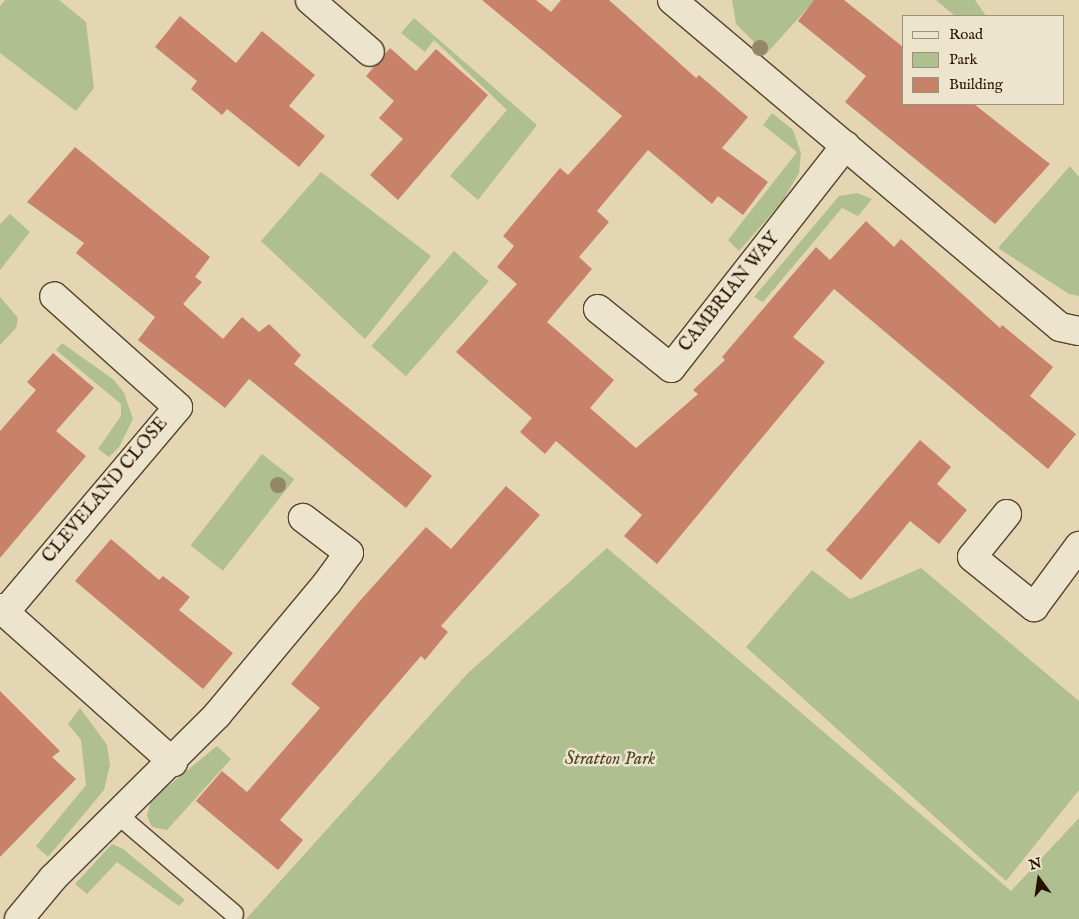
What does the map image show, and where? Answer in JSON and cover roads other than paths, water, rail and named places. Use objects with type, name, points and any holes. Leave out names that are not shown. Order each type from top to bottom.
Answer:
[{"type":"street","points":[[310,0],[370,52]]},
{"type":"street","points":[[674,1],[1060,327],[1079,330]]},
{"type":"street","name":"CAMBRIAN WAY","points":[[598,309],[671,368],[846,145]]},
{"type":"street","name":"CLEVELAND CLOSE","points":[[54,296],[178,407],[2,610],[173,762]]},
{"type":"street","points":[[1007,514],[972,557],[1034,608],[1079,546]]},
{"type":"street","points":[[19,919],[52,878],[173,762],[223,708],[349,553],[303,518]]},
{"type":"lane","points":[[117,814],[234,914]]},
{"type":"park label","name":"Stratton Park","points":[[610,760]]}]
